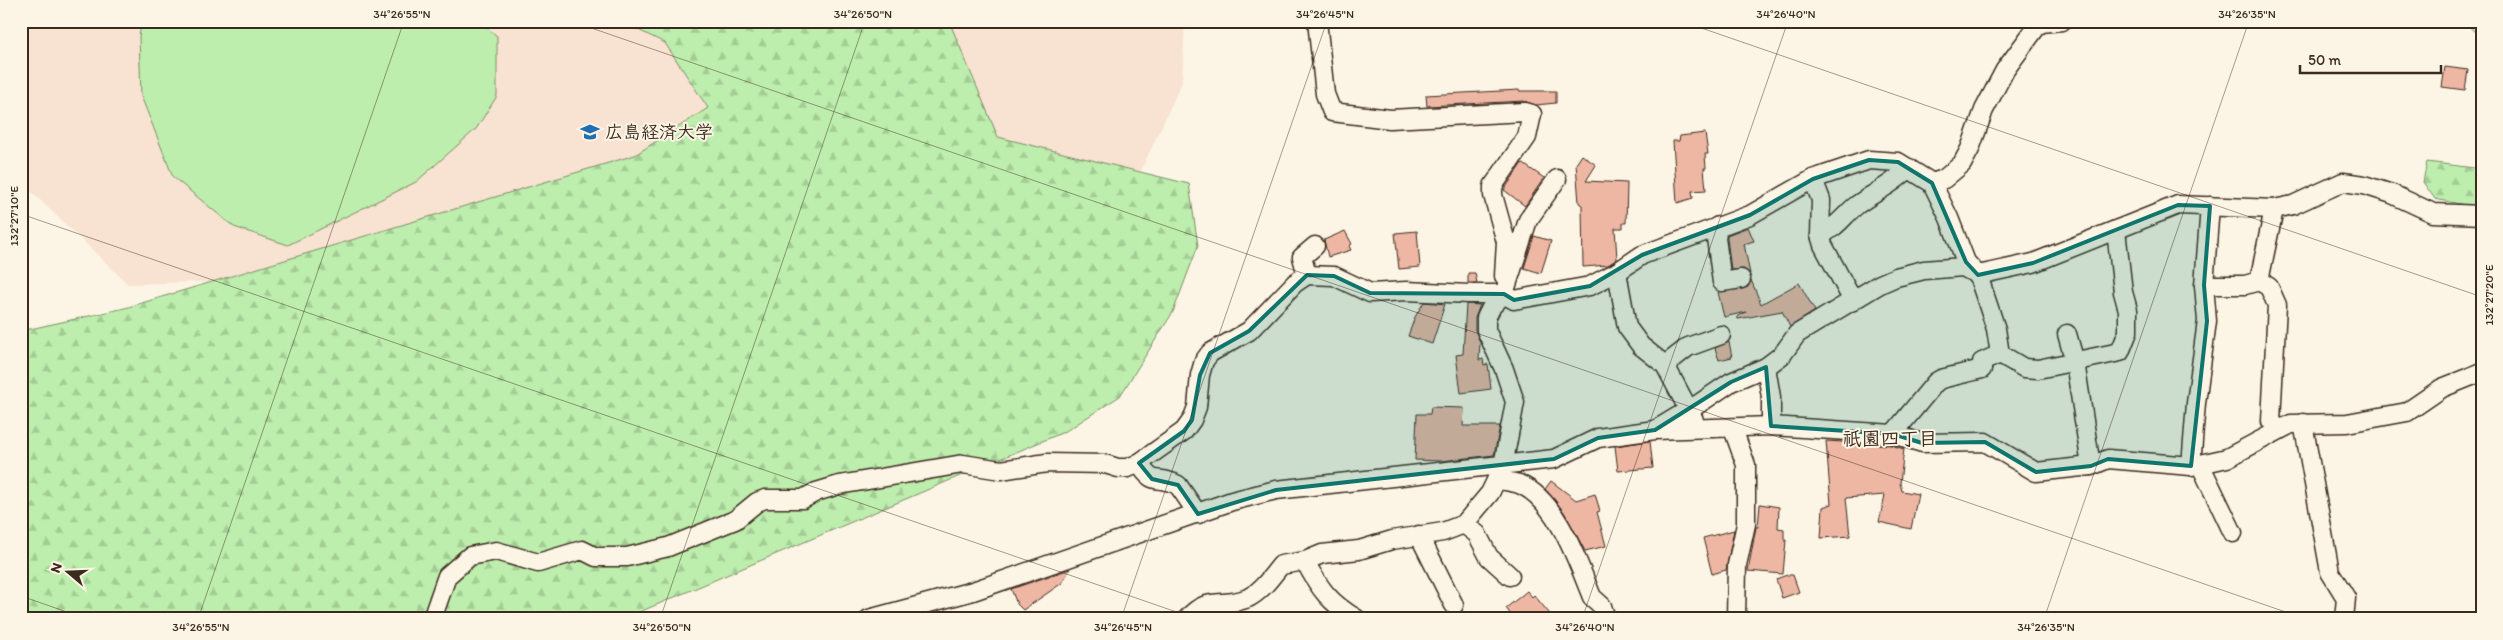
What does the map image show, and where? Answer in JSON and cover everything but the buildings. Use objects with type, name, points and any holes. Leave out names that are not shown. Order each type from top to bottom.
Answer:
[{"type":"street","points":[[1317,21],[1325,94],[1332,112],[1390,120],[1525,112],[1532,114],[1527,137],[1493,186],[1492,195],[1506,242],[1504,294]]},
{"type":"street","points":[[1932,183],[1944,179],[1962,164],[1970,149],[1984,110],[2005,70],[2041,22],[2062,21]]},
{"type":"street","points":[[432,619],[447,576],[470,556],[496,551],[538,563],[582,550],[596,557],[627,558],[668,547],[735,520],[757,502],[765,499],[803,499],[816,492],[839,485],[963,464],[1001,470],[1047,463],[1105,464],[1118,468],[1128,468],[1139,463],[1184,431],[1192,420],[1197,407],[1200,375],[1204,361],[1210,354],[1249,331],[1295,283],[1307,275],[1334,276],[1370,293],[1406,290],[1504,294],[1514,300],[1590,286],[1617,272],[1642,255],[1750,215],[1813,179],[1869,160],[1898,162],[1932,183],[1949,218],[1966,262],[1978,275],[1996,329],[2000,354]]},
{"type":"street","points":[[1820,235],[1829,232],[1856,206],[1899,179],[1909,168]]},
{"type":"street","points":[[1187,619],[1196,608],[1203,605],[1236,602],[1260,591],[1281,565],[1305,562],[1322,554],[1359,550],[1392,540],[1443,532],[1464,524],[1490,493],[1500,472],[1514,402],[1510,385],[1486,330],[1486,318],[1492,306],[1504,294],[1528,220],[1557,179]]},
{"type":"street","points":[[1813,179],[1821,200],[1820,235],[1831,262],[1852,300]]},
{"type":"street","points":[[1655,430],[1731,382],[1766,367],[1782,355],[1797,334],[1852,300],[1888,280],[1924,270],[1963,267],[1978,275],[2033,263],[2178,205],[2274,209],[2293,205],[2343,182],[2364,185],[2392,194],[2433,214],[2482,215]]},
{"type":"street","points":[[2210,206],[2204,285],[2207,321],[2196,403],[2195,465],[2233,533]]},
{"type":"street","points":[[2259,281],[2274,209]]},
{"type":"street","points":[[1718,226],[1716,238],[1722,282],[1741,279]]},
{"type":"street","points":[[2000,354],[2024,368],[2032,369],[2120,352],[2128,332],[2128,310],[2116,230]]},
{"type":"street","points":[[1307,275],[1302,257],[1315,246]]},
{"type":"street","points":[[1617,272],[1627,327],[1641,346],[1665,366],[1699,428]]},
{"type":"street","points":[[2204,285],[2245,285],[2259,281],[2269,287],[2277,305],[2271,421],[2280,429]]},
{"type":"street","points":[[2067,334],[2075,362],[2091,466]]},
{"type":"street","points":[[1665,366],[1688,347],[1721,335]]},
{"type":"street","points":[[1894,434],[1936,382],[1941,379],[1982,369],[1982,362],[2000,354]]},
{"type":"street","points":[[1766,367],[1771,397],[1771,426]]},
{"type":"street","points":[[869,619],[973,591],[1232,501],[1276,490],[1500,472],[1554,459],[1598,438],[1655,430],[1733,429],[1771,426],[1894,434],[1922,443],[1985,442],[2036,472],[2091,466],[2108,459],[2195,465],[2226,458],[2291,424],[2347,422],[2407,412],[2442,388],[2482,372]]},
{"type":"street","points":[[2303,423],[2330,572],[2346,598],[2344,619]]},
{"type":"street","points":[[1733,429],[1746,465],[1746,524],[1737,565],[1736,619]]},
{"type":"street","points":[[1139,463],[1147,476],[1152,479],[1178,485],[1198,514]]},
{"type":"street","points":[[1500,472],[1544,504],[1558,521],[1592,597],[1602,606],[1606,619]]},
{"type":"street","points":[[1464,524],[1477,534],[1489,557],[1510,576]]},
{"type":"street","points":[[1419,535],[1454,605]]},
{"type":"street","points":[[1305,562],[1338,608],[1357,619]]},
{"type":"highlighted area","points":[[1869,160],[1898,162],[1932,183],[1966,262],[1978,275],[2033,263],[2178,205],[2210,206],[2204,285],[2207,321],[2191,466],[2108,459],[2091,466],[2036,472],[1985,442],[1922,443],[1893,434],[1771,426],[1766,367],[1731,382],[1655,430],[1598,438],[1554,459],[1276,490],[1198,514],[1178,485],[1152,479],[1139,463],[1184,431],[1192,420],[1200,375],[1210,353],[1249,331],[1307,275],[1334,276],[1370,293],[1504,294],[1514,300],[1590,286],[1642,255],[1750,215],[1813,179]]},
{"type":"shaded area","name":"広島経済大学","points":[[21,21],[1185,21],[1182,82],[1113,231],[626,269],[128,284],[21,182]]},
{"type":"green space","points":[[142,21],[479,21],[497,36],[497,96],[476,129],[416,182],[288,245],[234,227],[173,177],[141,96],[139,36]]},
{"type":"green space","points":[[620,21],[949,21],[998,137],[1189,184],[1198,246],[1173,312],[1120,396],[1066,431],[623,619],[21,619],[21,331],[125,308],[635,155],[708,108],[665,43]]},
{"type":"green space","points":[[2463,21],[2482,21],[2482,55],[2476,33]]},
{"type":"green space","points":[[2427,162],[2482,169],[2482,206],[2470,206],[2435,199],[2423,182]]},
{"type":"place","name":"広島経済大学","points":[[590,132]]},
{"type":"district","name":"祇園四丁目","points":[[1890,438]]}]
